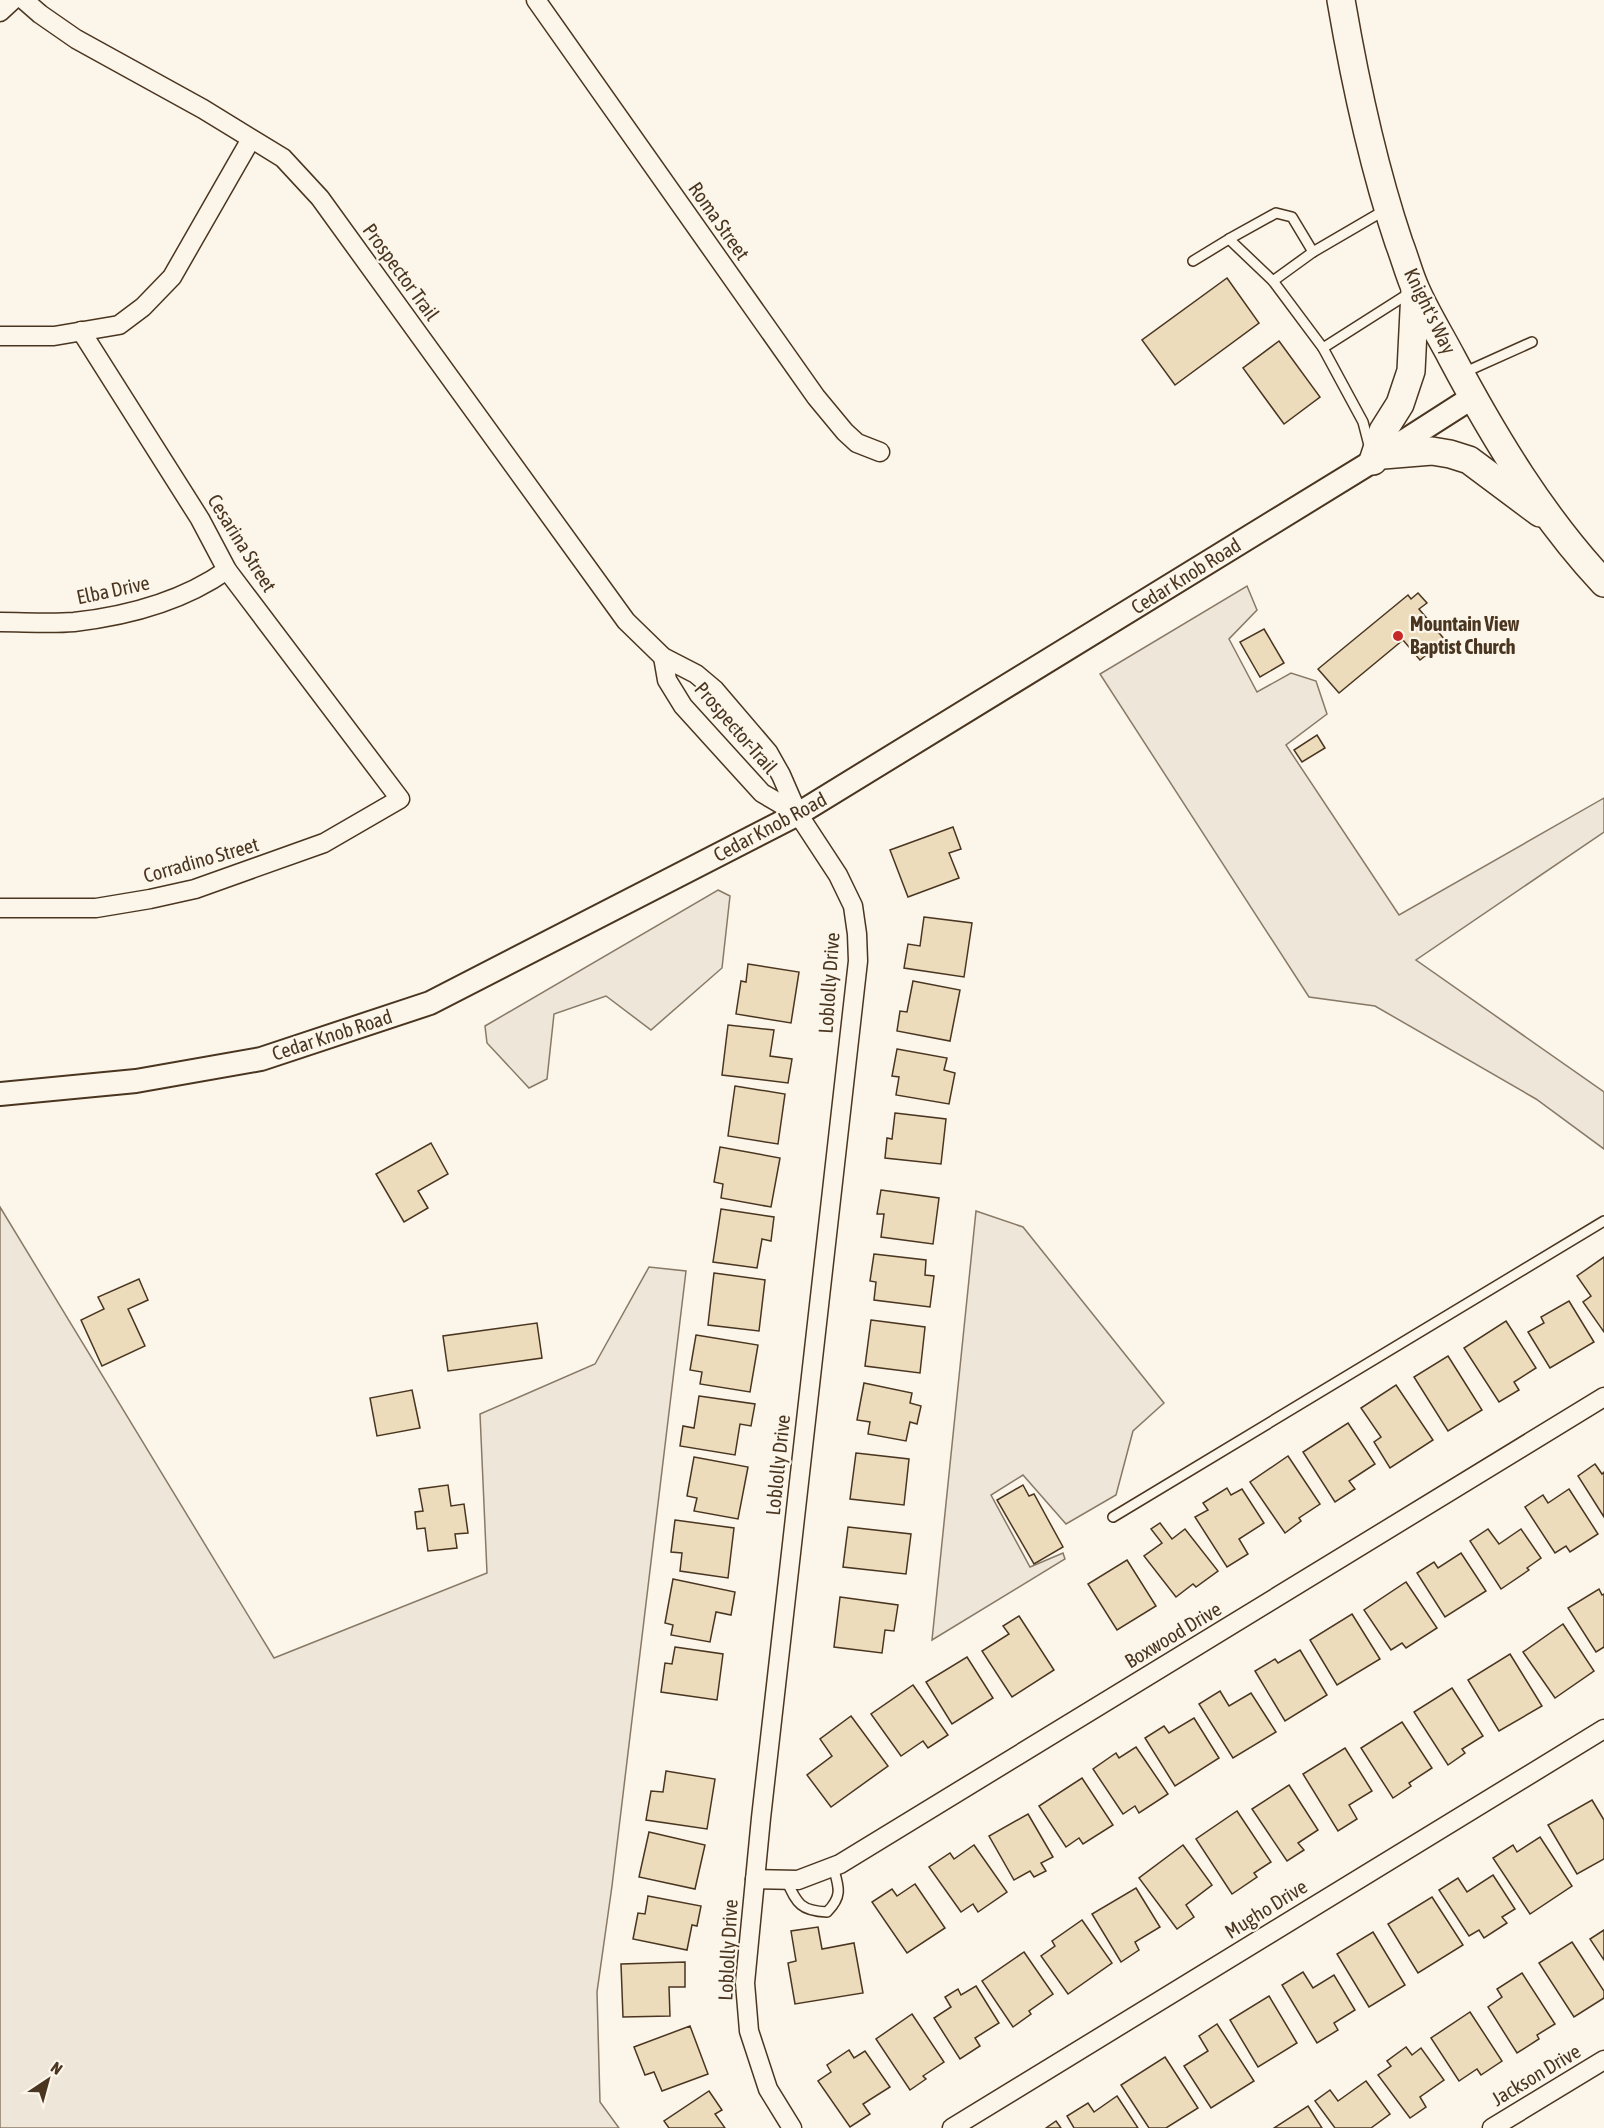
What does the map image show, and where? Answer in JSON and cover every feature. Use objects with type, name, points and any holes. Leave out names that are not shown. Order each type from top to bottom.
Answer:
[{"type":"main road","name":"Knight's Way","points":[[1341,0],[1355,84],[1371,152],[1415,290],[1510,458],[1554,524],[1604,583]]},
{"type":"main road","points":[[1415,290],[1415,335],[1411,371],[1400,404],[1383,431],[1378,458],[1431,451],[1469,460],[1554,524]]},
{"type":"street","points":[[0,12],[13,0]]},
{"type":"street","name":"Prospector Trail","points":[[24,0],[76,39],[202,109],[283,158],[320,198],[626,621],[663,657],[696,674],[715,690],[750,729],[768,752],[781,775],[798,814]]},
{"type":"street","name":"Roma Street","points":[[537,0],[816,397],[857,443],[880,452]]},
{"type":"street","points":[[0,336],[54,336],[119,325],[143,307],[172,277],[251,139]]},
{"type":"street","name":"Cesarina Street","points":[[81,331],[200,519],[227,570],[400,799]]},
{"type":"street","name":"Cedar Knob Road","points":[[0,1094],[136,1081],[261,1059],[430,1003],[798,814],[1378,458],[1467,385]]},
{"type":"street","name":"Elba Drive","points":[[0,622],[73,622],[122,614],[173,599],[210,582],[227,570]]},
{"type":"street","name":"Prospector Trail","points":[[663,657],[667,680],[684,706],[762,793],[798,814]]},
{"type":"street","name":"Corradino Street","points":[[0,908],[96,908],[195,889],[324,843],[400,799]]},
{"type":"street","name":"Loblolly Drive","points":[[792,2128],[768,2090],[750,2031],[745,1983],[858,961],[853,906],[838,875],[798,814]]},
{"type":"street","name":"Boxwood Drive","points":[[755,1879],[798,1880],[833,1867],[1604,1397]]},
{"type":"street","name":"Mugho Drive","points":[[952,2128],[1604,1729]]},
{"type":"street","name":"Jackson Drive","points":[[1492,2128],[1604,2060]]},
{"type":"lane","points":[[1274,280],[1313,252],[1388,209]]},
{"type":"lane","points":[[1193,261],[1276,213],[1292,217],[1313,252]]},
{"type":"lane","points":[[1229,239],[1274,280],[1323,348],[1363,423],[1378,458]]},
{"type":"lane","points":[[1323,348],[1415,290]]},
{"type":"lane","points":[[1467,385],[1532,342]]},
{"type":"lane","points":[[1113,1517],[1604,1221]]},
{"type":"lane","points":[[786,1880],[795,1900],[810,1911],[828,1912],[837,1902],[839,1887],[833,1867]]},
{"type":"shaded area","points":[[1247,586],[1257,610],[1229,639],[1257,692],[1291,673],[1316,681],[1327,714],[1286,745],[1399,915],[1604,798],[1604,832],[1416,960],[1604,1092],[1604,1149],[1536,1099],[1375,1006],[1309,997],[1100,674]]},
{"type":"shaded area","points":[[718,890],[730,896],[722,968],[651,1030],[606,996],[554,1014],[547,1079],[529,1088],[487,1043],[485,1026]]},
{"type":"shaded area","points":[[0,1207],[274,1658],[487,1573],[480,1414],[595,1364],[649,1267],[686,1271],[612,1886],[597,1992],[600,2102],[619,2128],[0,2128]]},
{"type":"shaded area","points":[[976,1211],[1023,1227],[1164,1403],[1133,1431],[1116,1495],[1066,1524],[1023,1475],[991,1495],[1030,1567],[1063,1553],[1065,1559],[932,1640]]},
{"type":"building","points":[[1227,278],[1259,323],[1175,385],[1142,340]]},
{"type":"building","points":[[1279,341],[1320,397],[1284,424],[1243,368]]},
{"type":"building","points":[[1418,593],[1427,603],[1419,609],[1445,640],[1420,660],[1403,640],[1339,693],[1318,669],[1408,595],[1411,599]]},
{"type":"building","points":[[1264,629],[1284,663],[1260,677],[1240,642]]},
{"type":"building","points":[[1317,735],[1325,748],[1302,762],[1294,750]]},
{"type":"building","points":[[953,827],[961,849],[949,853],[959,878],[908,897],[890,850]]},
{"type":"building","points":[[924,917],[972,923],[964,977],[904,968],[908,944],[920,946]]},
{"type":"building","points":[[748,964],[799,972],[791,1023],[736,1014],[741,981],[746,982]]},
{"type":"building","points":[[913,981],[960,990],[950,1041],[897,1031],[900,1011],[907,1012]]},
{"type":"building","points":[[728,1025],[774,1030],[770,1056],[792,1059],[788,1083],[722,1075]]},
{"type":"building","points":[[897,1049],[947,1058],[944,1070],[955,1073],[949,1104],[896,1095],[899,1077],[892,1076]]},
{"type":"building","points":[[735,1086],[785,1094],[778,1144],[728,1136]]},
{"type":"building","points":[[895,1113],[946,1119],[941,1164],[885,1158],[887,1138],[892,1139]]},
{"type":"building","points":[[431,1143],[448,1174],[418,1191],[428,1208],[404,1222],[376,1174]]},
{"type":"building","points":[[720,1147],[780,1158],[771,1207],[721,1198],[723,1184],[714,1182]]},
{"type":"building","points":[[881,1190],[939,1198],[933,1244],[881,1237],[884,1214],[877,1214]]},
{"type":"building","points":[[721,1209],[774,1217],[771,1241],[762,1239],[757,1268],[713,1262]]},
{"type":"building","points":[[874,1254],[926,1260],[925,1275],[934,1276],[930,1307],[874,1300],[876,1282],[870,1281]]},
{"type":"building","points":[[1604,1257],[1604,1332],[1583,1302],[1591,1296],[1577,1276]]},
{"type":"building","points":[[714,1273],[765,1280],[759,1331],[708,1325]]},
{"type":"building","points":[[139,1279],[148,1300],[128,1309],[145,1346],[102,1366],[81,1320],[104,1309],[98,1297]]},
{"type":"building","points":[[1569,1301],[1594,1342],[1550,1368],[1528,1332],[1544,1323],[1541,1317]]},
{"type":"building","points":[[871,1320],[925,1327],[920,1373],[865,1366]]},
{"type":"building","points":[[1506,1321],[1536,1368],[1514,1382],[1519,1390],[1499,1402],[1464,1348]]},
{"type":"building","points":[[537,1323],[542,1358],[448,1371],[443,1336]]},
{"type":"building","points":[[696,1335],[758,1345],[750,1392],[700,1384],[702,1372],[690,1370]]},
{"type":"building","points":[[1448,1356],[1482,1410],[1448,1431],[1414,1377]]},
{"type":"building","points":[[864,1383],[912,1393],[910,1403],[921,1406],[917,1424],[910,1422],[906,1441],[868,1434],[870,1422],[857,1420]]},
{"type":"building","points":[[1396,1385],[1433,1440],[1390,1468],[1374,1442],[1381,1437],[1361,1408]]},
{"type":"building","points":[[412,1390],[420,1428],[377,1436],[370,1398]]},
{"type":"building","points":[[699,1396],[755,1404],[751,1426],[740,1424],[735,1455],[680,1446],[683,1426],[694,1428]]},
{"type":"building","points":[[1348,1423],[1375,1464],[1349,1481],[1355,1489],[1335,1502],[1303,1452]]},
{"type":"building","points":[[856,1453],[909,1459],[904,1505],[850,1499]]},
{"type":"building","points":[[1288,1456],[1320,1504],[1299,1518],[1301,1521],[1285,1533],[1250,1482]]},
{"type":"building","points":[[694,1457],[748,1467],[738,1519],[694,1511],[697,1498],[687,1496]]},
{"type":"building","points":[[1595,1464],[1602,1474],[1604,1472],[1604,1517],[1578,1476]]},
{"type":"building","points":[[448,1485],[451,1506],[464,1504],[468,1533],[455,1534],[457,1548],[428,1551],[425,1528],[417,1529],[415,1512],[423,1511],[419,1489]]},
{"type":"building","points":[[1023,1485],[1029,1496],[1034,1494],[1063,1547],[1034,1564],[997,1500]]},
{"type":"building","points":[[1227,1488],[1231,1495],[1242,1489],[1264,1523],[1239,1539],[1248,1554],[1227,1567],[1195,1517],[1208,1510],[1203,1503]]},
{"type":"building","points":[[1569,1489],[1598,1534],[1570,1552],[1566,1546],[1555,1553],[1525,1507],[1543,1495],[1548,1503]]},
{"type":"building","points":[[675,1520],[734,1528],[728,1578],[680,1571],[682,1553],[671,1552]]},
{"type":"building","points":[[1160,1523],[1172,1539],[1185,1529],[1218,1571],[1196,1587],[1193,1584],[1176,1597],[1144,1556],[1162,1543],[1151,1529]]},
{"type":"building","points":[[848,1527],[911,1534],[906,1574],[843,1567]]},
{"type":"building","points":[[1488,1529],[1499,1544],[1521,1529],[1541,1558],[1527,1568],[1529,1570],[1501,1589],[1470,1541]]},
{"type":"building","points":[[1461,1553],[1486,1591],[1445,1617],[1417,1573],[1434,1562],[1438,1568]]},
{"type":"building","points":[[1127,1560],[1156,1606],[1117,1630],[1088,1584]]},
{"type":"building","points":[[673,1579],[735,1592],[731,1615],[716,1612],[710,1642],[671,1635],[673,1625],[665,1623]]},
{"type":"building","points":[[1406,1582],[1437,1628],[1406,1648],[1402,1643],[1391,1650],[1364,1610]]},
{"type":"building","points":[[1599,1589],[1602,1595],[1604,1594],[1604,1647],[1596,1652],[1568,1608]]},
{"type":"building","points":[[840,1597],[898,1605],[894,1631],[885,1630],[882,1653],[834,1647]]},
{"type":"building","points":[[1352,1614],[1380,1659],[1337,1685],[1310,1640]]},
{"type":"building","points":[[1019,1616],[1054,1670],[1012,1697],[982,1651],[1009,1634],[1003,1626]]},
{"type":"building","points":[[1563,1624],[1594,1671],[1555,1698],[1523,1652]]},
{"type":"building","points":[[675,1647],[723,1654],[717,1700],[661,1692],[665,1663],[672,1664]]},
{"type":"building","points":[[1300,1650],[1327,1695],[1285,1721],[1255,1671],[1275,1659],[1278,1663]]},
{"type":"building","points":[[1510,1654],[1542,1706],[1499,1731],[1468,1680]]},
{"type":"building","points":[[967,1657],[993,1698],[952,1724],[926,1682]]},
{"type":"building","points":[[913,1685],[948,1735],[928,1748],[923,1741],[901,1756],[871,1714]]},
{"type":"building","points":[[1452,1688],[1483,1736],[1462,1749],[1465,1753],[1448,1765],[1414,1712]]},
{"type":"building","points":[[1220,1691],[1229,1706],[1251,1693],[1276,1732],[1233,1758],[1199,1704]]},
{"type":"building","points":[[851,1716],[888,1766],[831,1807],[807,1775],[832,1756],[820,1739]]},
{"type":"building","points":[[1194,1718],[1219,1758],[1175,1786],[1145,1738],[1164,1726],[1169,1733]]},
{"type":"building","points":[[1402,1722],[1432,1768],[1409,1783],[1411,1786],[1393,1798],[1361,1748]]},
{"type":"building","points":[[1136,1747],[1168,1794],[1139,1813],[1135,1806],[1123,1814],[1093,1769],[1116,1753],[1119,1758]]},
{"type":"building","points":[[1345,1748],[1372,1791],[1349,1805],[1357,1819],[1338,1831],[1303,1774]]},
{"type":"building","points":[[666,1771],[715,1779],[707,1829],[646,1820],[651,1791],[663,1792]]},
{"type":"building","points":[[1082,1778],[1113,1825],[1083,1844],[1079,1838],[1066,1847],[1039,1806]]},
{"type":"building","points":[[1289,1785],[1318,1830],[1298,1843],[1304,1850],[1287,1861],[1252,1809]]},
{"type":"building","points":[[1592,1800],[1604,1820],[1604,1859],[1577,1874],[1548,1825]]},
{"type":"building","points":[[1237,1811],[1271,1862],[1254,1873],[1257,1877],[1232,1894],[1196,1839]]},
{"type":"building","points":[[1028,1814],[1053,1857],[1041,1863],[1046,1871],[1034,1877],[1030,1871],[1014,1880],[989,1836]]},
{"type":"building","points":[[649,1832],[705,1845],[695,1889],[639,1877]]},
{"type":"building","points":[[1540,1837],[1572,1886],[1530,1914],[1493,1858],[1513,1845],[1517,1852]]},
{"type":"building","points":[[974,1845],[1007,1892],[978,1912],[973,1904],[961,1912],[929,1867],[950,1853],[954,1859]]},
{"type":"building","points":[[1183,1845],[1212,1885],[1186,1905],[1194,1917],[1177,1929],[1139,1878]]},
{"type":"building","points":[[1493,1875],[1515,1909],[1502,1917],[1507,1923],[1484,1938],[1479,1930],[1469,1936],[1439,1890],[1458,1878],[1467,1892]]},
{"type":"building","points":[[915,1884],[945,1928],[907,1953],[872,1902],[892,1889],[897,1896]]},
{"type":"building","points":[[1136,1888],[1160,1927],[1135,1942],[1139,1950],[1121,1962],[1092,1914]]},
{"type":"building","points":[[648,1896],[701,1906],[697,1926],[692,1925],[687,1950],[633,1939],[638,1913],[645,1914]]},
{"type":"building","points":[[1432,1897],[1463,1945],[1418,1973],[1388,1924]]},
{"type":"building","points":[[1082,1920],[1112,1963],[1068,1994],[1041,1956],[1055,1946],[1052,1941]]},
{"type":"building","points":[[818,1927],[822,1949],[854,1943],[863,1993],[795,2004],[788,1963],[796,1961],[791,1931]]},
{"type":"building","points":[[1604,1930],[1604,1960],[1590,1939]]},
{"type":"building","points":[[1373,1932],[1405,1985],[1369,2007],[1337,1954]]},
{"type":"building","points":[[1572,1942],[1604,1991],[1604,1998],[1574,2017],[1539,1963]]},
{"type":"building","points":[[1024,1952],[1053,1994],[1029,2011],[1031,2014],[1013,2027],[982,1981]]},
{"type":"building","points":[[685,1962],[685,1987],[669,1987],[670,2016],[623,2017],[621,1964]]},
{"type":"building","points":[[1303,1972],[1313,1988],[1334,1975],[1355,2010],[1334,2023],[1338,2030],[1317,2043],[1282,1985]]},
{"type":"building","points":[[1522,1973],[1555,2024],[1537,2035],[1539,2039],[1517,2053],[1488,2007],[1502,1997],[1497,1989]]},
{"type":"building","points":[[976,1986],[999,2023],[975,2038],[980,2046],[960,2059],[934,2018],[951,2007],[945,1997],[958,1989],[961,1995]]},
{"type":"building","points":[[1269,1996],[1297,2043],[1258,2067],[1230,2020]]},
{"type":"building","points":[[1470,2012],[1502,2061],[1481,2075],[1477,2069],[1459,2081],[1431,2038]]},
{"type":"building","points":[[912,2014],[944,2062],[923,2076],[926,2079],[910,2090],[876,2039]]},
{"type":"building","points":[[1217,2024],[1254,2081],[1211,2108],[1184,2066],[1208,2051],[1199,2036]]},
{"type":"building","points":[[690,2026],[708,2074],[662,2091],[654,2072],[645,2075],[634,2047]]},
{"type":"building","points":[[1406,2047],[1412,2055],[1421,2048],[1444,2080],[1420,2097],[1426,2107],[1410,2118],[1378,2075],[1391,2066],[1387,2061]]},
{"type":"building","points":[[849,2050],[854,2058],[865,2051],[890,2087],[863,2104],[870,2114],[850,2127],[818,2081],[831,2072],[827,2065]]},
{"type":"building","points":[[1165,2057],[1198,2108],[1166,2128],[1149,2128],[1121,2085]]},
{"type":"building","points":[[1366,2081],[1390,2114],[1371,2128],[1335,2128],[1315,2101],[1330,2090],[1338,2101]]},
{"type":"building","points":[[709,2091],[722,2110],[715,2114],[725,2128],[669,2128],[664,2121]]},
{"type":"building","points":[[1117,2096],[1138,2128],[1074,2128],[1067,2116],[1088,2103],[1094,2112]]},
{"type":"building","points":[[1308,2106],[1322,2128],[1274,2128]]},
{"type":"building","points":[[1056,2121],[1061,2128],[1046,2128]]},
{"type":"place","name":"Mountain View Baptist Church","points":[[1398,636]]}]
